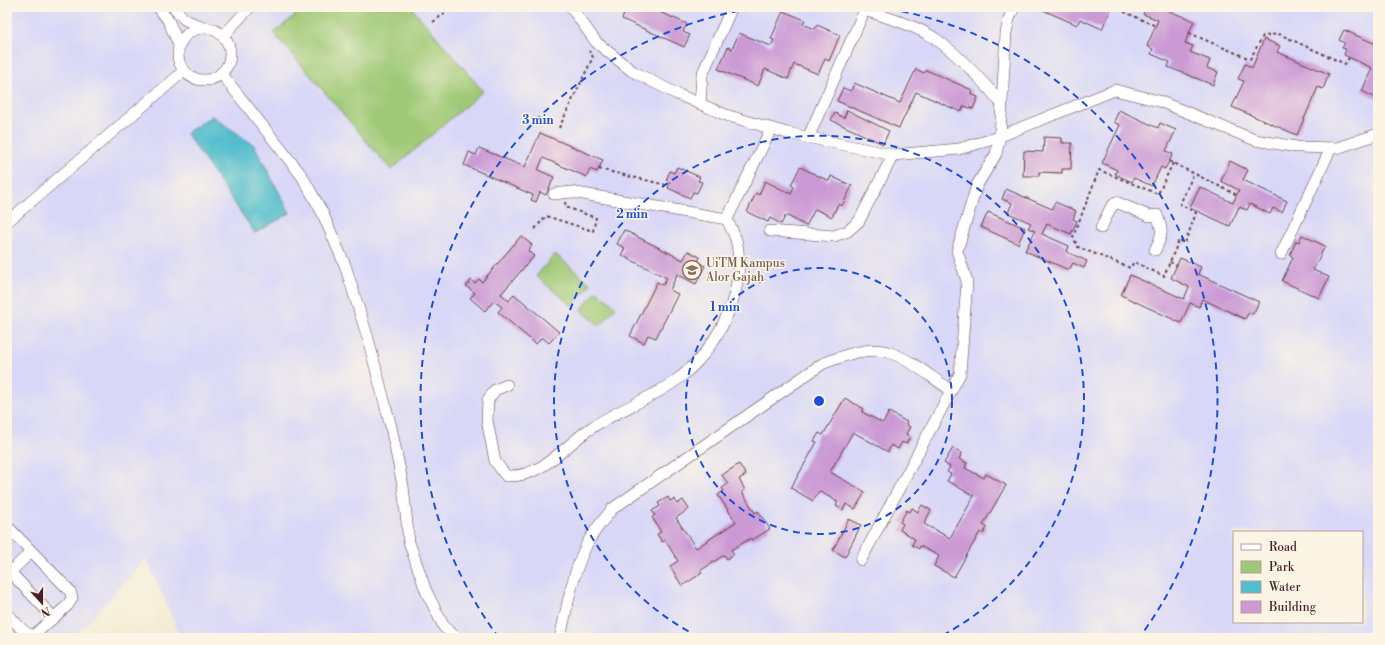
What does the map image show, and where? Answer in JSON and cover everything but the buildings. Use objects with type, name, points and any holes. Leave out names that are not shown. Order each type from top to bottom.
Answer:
[{"type":"street","points":[[158,7],[168,20],[179,45]]},
{"type":"street","points":[[174,7],[184,19],[203,28],[217,31],[223,36],[230,51],[226,67],[221,73],[206,80],[190,76],[184,71],[179,63],[178,54],[179,45],[186,35],[196,29],[203,28]]},
{"type":"street","points":[[223,36],[250,7]]},
{"type":"street","points":[[571,7],[596,42],[632,71],[700,104],[726,115],[772,129],[808,138],[893,155],[959,149],[1000,136],[1115,90],[1158,101],[1255,140],[1298,147],[1337,148],[1378,134]]},
{"type":"street","points":[[700,104],[702,76],[732,7]]},
{"type":"street","points":[[861,560],[960,374],[967,280],[957,251],[977,185],[996,154],[1000,136],[1006,33],[1009,19],[1014,7]]},
{"type":"street","points":[[808,138],[866,9],[910,26],[935,39],[973,69],[1001,103]]},
{"type":"street","points":[[7,222],[184,71]]},
{"type":"street","points":[[221,73],[302,176],[322,212],[345,266],[366,335],[391,427],[402,486],[409,542],[426,590],[435,609],[444,627],[457,638]]},
{"type":"street","points":[[727,219],[772,129]]},
{"type":"street","points":[[1281,254],[1332,148]]},
{"type":"street","points":[[770,231],[834,236],[848,231],[859,221],[893,155]]},
{"type":"street","points":[[559,193],[571,192],[727,219]]},
{"type":"street","points":[[1101,228],[1110,209],[1116,202],[1149,216],[1157,215],[1162,236],[1155,250]]},
{"type":"street","points":[[507,385],[495,390],[488,400],[487,420],[495,461],[506,476],[519,476],[531,473],[548,463],[590,429],[617,412],[648,398],[678,379],[705,353],[724,322],[734,298],[740,267],[737,242],[727,219]]},
{"type":"street","points":[[560,638],[575,575],[586,546],[598,526],[612,509],[822,364],[838,357],[860,352],[890,352],[952,390]]},
{"type":"street","points":[[7,526],[70,591],[72,598],[54,618],[34,635],[30,636],[7,613]]},
{"type":"street","points":[[31,552],[8,574],[54,618]]},
{"type":"path","points":[[433,22],[453,7]]},
{"type":"path","points":[[1113,7],[1156,26]]},
{"type":"path","points":[[1189,33],[1250,59],[1263,36],[1279,34],[1345,64],[1349,58]]},
{"type":"path","points":[[560,128],[593,57]]},
{"type":"path","points":[[1169,161],[1237,195]]},
{"type":"path","points":[[599,169],[666,185]]},
{"type":"path","points":[[535,229],[546,216],[593,231],[596,218],[566,208],[559,193]]},
{"type":"path","points":[[1170,262],[1177,266]]},
{"type":"shaded area","name":"UiTM Kampus Alor Gajah","points":[[7,7],[1378,7],[1378,638],[181,638],[146,558],[74,638],[7,638]]},
{"type":"green space","points":[[305,7],[411,7],[483,91],[391,170],[274,33]]},
{"type":"green space","points":[[555,254],[591,284],[572,306],[536,276]]},
{"type":"green space","points":[[597,291],[616,307],[600,326],[581,310]]},
{"type":"water","points":[[212,116],[254,145],[290,213],[255,233],[186,133]]},
{"type":"place","name":"UiTM Kampus Alor Gajah","points":[[692,270]]}]
